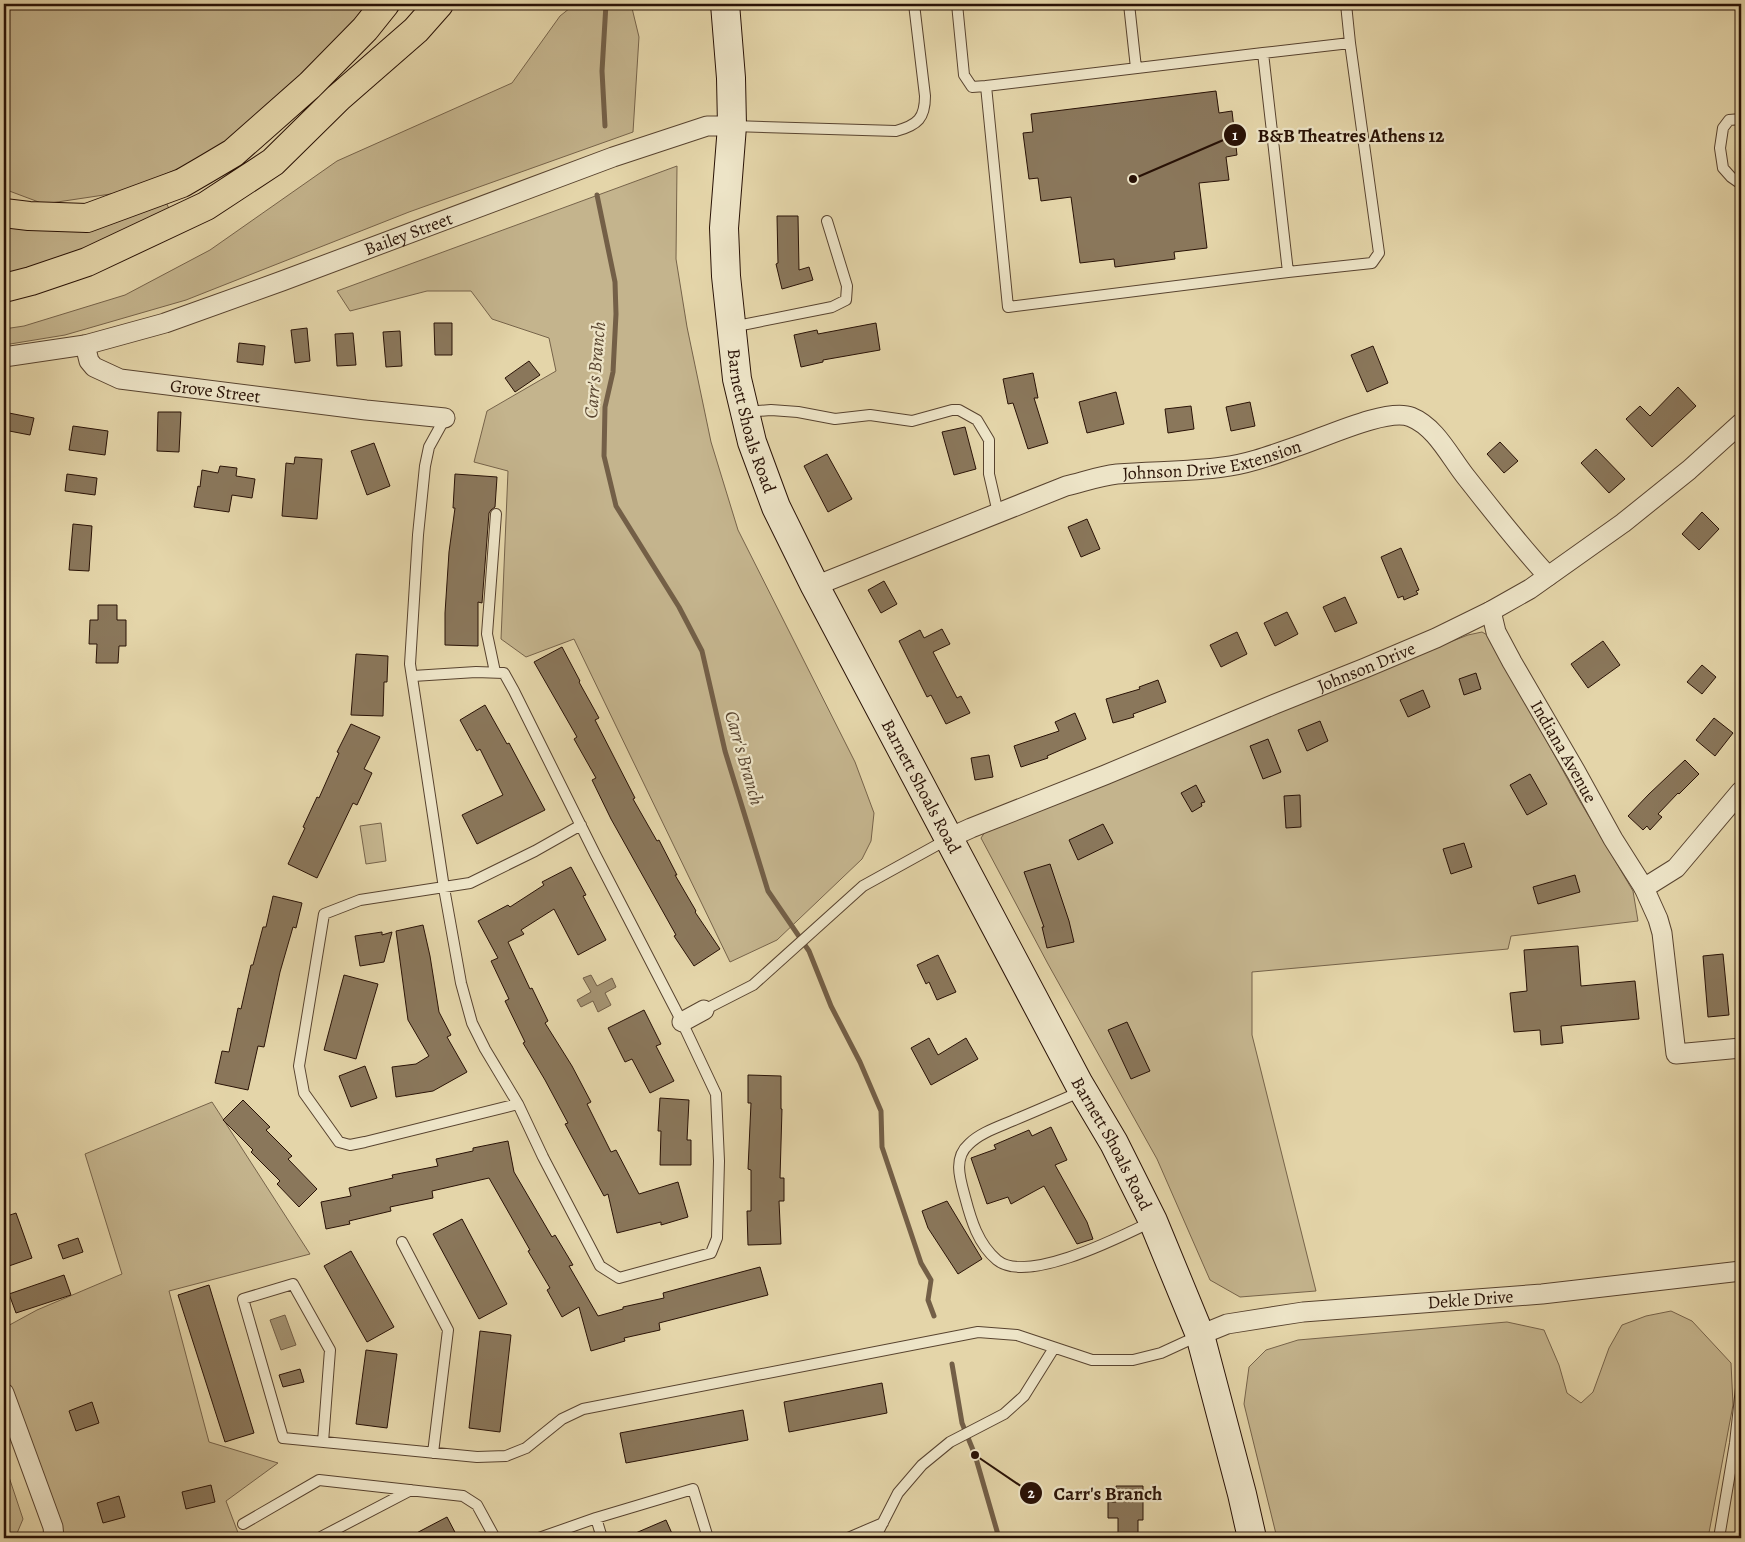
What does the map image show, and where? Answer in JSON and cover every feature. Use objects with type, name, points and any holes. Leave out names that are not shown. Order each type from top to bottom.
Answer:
[{"type":"highway","points":[[4,212],[29,216],[88,218],[182,182],[206,169],[234,153],[310,85],[365,29],[385,4]]},
{"type":"highway","points":[[4,288],[87,262],[206,206],[273,162],[338,98],[416,30],[439,4]]},
{"type":"main road","name":"Barnett Shoals Road","points":[[725,4],[731,78],[732,126],[724,228],[731,327],[737,379],[752,442],[776,507],[815,586],[886,723],[1083,1090],[1114,1143],[1153,1221],[1200,1335],[1240,1485],[1252,1538]]},
{"type":"street","name":"Bailey Street","points":[[85,345],[165,323],[613,157],[707,126],[732,126]]},
{"type":"street","points":[[4,358],[85,345]]},
{"type":"street","name":"Grove Street","points":[[85,345],[89,361],[94,367],[120,379],[445,418]]},
{"type":"street","name":"Johnson Drive Extension","points":[[815,586],[1042,495],[1096,478],[1117,474],[1222,468],[1242,464],[1316,441],[1372,420],[1389,415],[1404,414],[1424,424],[1437,438],[1499,518],[1548,576]]},
{"type":"street","name":"Johnson Drive","points":[[949,838],[1365,668],[1436,638],[1491,611],[1530,589],[1644,507],[1690,470],[1741,423]]},
{"type":"street","name":"Indiana Avenue","points":[[1491,611],[1496,632],[1512,662],[1613,840],[1644,888],[1658,919],[1662,933],[1676,1054],[1741,1048]]},
{"type":"street","points":[[1644,888],[1676,868],[1741,790]]},
{"type":"street","points":[[682,1022],[704,1010]]},
{"type":"street","name":"Dekle Drive","points":[[1200,1335],[1227,1324],[1303,1312],[1542,1294],[1741,1270]]},
{"type":"street","points":[[4,1393],[53,1527],[54,1538]]},
{"type":"lane","points":[[732,126],[896,131],[907,128],[918,121],[925,111],[925,96],[914,4]]},
{"type":"lane","points":[[957,4],[964,75],[972,88],[1350,43]]},
{"type":"lane","points":[[1129,4],[1136,68]]},
{"type":"lane","points":[[986,86],[1008,307],[1372,263],[1379,253],[1346,4]]},
{"type":"lane","points":[[1263,53],[1288,272]]},
{"type":"lane","points":[[1741,120],[1729,120],[1722,128],[1720,148],[1722,168],[1741,184]]},
{"type":"lane","points":[[731,327],[832,307],[846,300],[847,286],[827,220]]},
{"type":"lane","points":[[744,413],[771,410],[798,412],[835,419],[870,415],[912,421],[952,410],[959,410],[977,420],[989,440],[989,474],[998,513]]},
{"type":"lane","points":[[413,676],[495,672],[504,674],[514,691],[595,854],[682,1022],[716,1094],[719,1161],[717,1238],[711,1253],[619,1278],[600,1266],[543,1157],[518,1104],[485,1049],[472,1023],[461,982],[444,888],[410,664],[418,535],[425,466],[428,447],[445,418]]},
{"type":"lane","points":[[495,672],[487,634],[496,514]]},
{"type":"lane","points":[[518,1104],[429,1128],[350,1145],[339,1142],[304,1093],[299,1066],[324,914],[360,900],[470,883],[536,851],[581,825]]},
{"type":"lane","points":[[704,1010],[753,985],[863,886],[949,838]]},
{"type":"lane","points":[[1083,1090],[987,1132],[968,1144],[959,1160],[960,1176],[970,1218],[982,1245],[998,1261],[1016,1268],[1045,1265],[1101,1246],[1153,1221]]},
{"type":"lane","points":[[402,1242],[448,1330],[433,1453]]},
{"type":"lane","points":[[323,1442],[330,1350],[293,1284],[243,1299],[284,1438],[323,1442],[433,1453],[477,1457],[506,1456],[526,1448],[562,1419],[584,1409],[978,1332],[1017,1335],[1092,1360],[1132,1360],[1161,1353],[1200,1335]]},
{"type":"lane","points":[[875,1538],[898,1493],[922,1465],[950,1442],[1004,1414],[1024,1396],[1054,1348]]},
{"type":"lane","points":[[1719,1538],[1735,1443],[1741,1388]]},
{"type":"lane","points":[[243,1524],[319,1480],[463,1496],[477,1505],[495,1538]]},
{"type":"lane","points":[[539,1538],[596,1518],[693,1489],[708,1538]]},
{"type":"lane","points":[[320,1538],[412,1490]]},
{"type":"lane","points":[[596,1518],[602,1538]]},
{"type":"lane","points":[[848,1538],[883,1523]]},
{"type":"shaded area","points":[[4,4],[366,4],[335,46],[214,153],[124,192],[44,204],[4,189]]},
{"type":"shaded area","points":[[575,4],[631,4],[639,37],[633,132],[409,212],[186,300],[65,335],[4,345],[4,329],[24,326],[125,295],[210,250],[337,161],[512,83],[560,16]]},
{"type":"shaded area","points":[[677,166],[676,259],[687,327],[711,442],[738,530],[855,762],[874,813],[871,841],[862,859],[777,940],[730,962],[574,639],[526,657],[501,639],[508,471],[474,462],[487,411],[556,371],[549,338],[492,319],[471,291],[427,291],[350,311],[337,291]]},
{"type":"shaded area","points":[[165,200],[171,213],[147,225],[4,278],[4,221]]},
{"type":"shaded area","points":[[1482,632],[1489,636],[1578,798],[1633,891],[1638,921],[1511,936],[1508,949],[1252,972],[1252,1035],[1316,1291],[1240,1297],[1210,1280],[1157,1159],[1048,964],[981,838],[985,832],[1288,705],[1468,635]]},
{"type":"shaded area","points":[[381,823],[386,861],[366,864],[360,826]]},
{"type":"shaded area","points":[[591,975],[597,986],[612,978],[616,987],[605,993],[611,1005],[598,1012],[593,1001],[581,1007],[577,1000],[591,992],[583,978]]},
{"type":"shaded area","points":[[212,1102],[310,1254],[169,1291],[209,1442],[278,1463],[226,1501],[240,1538],[64,1538],[4,1369],[4,1328],[37,1310],[122,1274],[85,1154]]},
{"type":"shaded area","points":[[1671,1311],[1692,1321],[1731,1363],[1733,1405],[1708,1538],[1277,1538],[1244,1404],[1249,1367],[1266,1350],[1298,1340],[1507,1322],[1544,1330],[1559,1365],[1567,1393],[1581,1403],[1593,1392],[1609,1348],[1622,1325],[1646,1316]]},
{"type":"shaded area","points":[[285,1315],[296,1345],[281,1350],[270,1320]]},
{"type":"shaded area","points":[[4,1462],[23,1519],[15,1538],[4,1538]]},
{"type":"building","points":[[1216,91],[1219,113],[1232,111],[1237,155],[1226,157],[1229,180],[1199,183],[1207,248],[1174,252],[1175,259],[1115,267],[1114,259],[1080,263],[1071,197],[1041,201],[1038,178],[1029,179],[1023,133],[1033,132],[1031,114]]},
{"type":"building","points":[[777,216],[798,216],[799,270],[809,267],[813,280],[782,289],[776,264],[778,263]]},
{"type":"building","points":[[434,323],[452,323],[452,355],[435,355]]},
{"type":"building","points":[[876,323],[880,350],[823,360],[823,362],[801,367],[794,335],[817,330],[818,334]]},
{"type":"building","points":[[307,328],[310,361],[295,363],[291,330]]},
{"type":"building","points":[[400,331],[402,366],[386,367],[383,332]]},
{"type":"building","points":[[353,333],[356,365],[337,366],[335,334]]},
{"type":"building","points":[[239,343],[265,346],[263,365],[237,362]]},
{"type":"building","points":[[1373,346],[1388,383],[1367,392],[1351,355]]},
{"type":"building","points":[[529,361],[540,375],[515,392],[505,378]]},
{"type":"building","points":[[1033,373],[1038,398],[1034,398],[1048,443],[1028,449],[1013,403],[1008,404],[1003,379]]},
{"type":"building","points":[[1678,387],[1696,406],[1652,447],[1626,419],[1640,406],[1650,416]]},
{"type":"building","points":[[1116,392],[1124,424],[1087,433],[1079,402]]},
{"type":"building","points":[[1250,402],[1255,426],[1231,431],[1226,407]]},
{"type":"building","points":[[1191,406],[1194,429],[1168,433],[1165,409]]},
{"type":"building","points":[[4,412],[34,418],[30,435],[4,430]]},
{"type":"building","points":[[158,412],[181,412],[179,452],[157,451]]},
{"type":"building","points":[[73,426],[108,431],[105,455],[69,450]]},
{"type":"building","points":[[965,427],[976,469],[954,475],[942,432]]},
{"type":"building","points":[[1500,442],[1518,461],[1504,473],[1487,454]]},
{"type":"building","points":[[374,443],[390,486],[367,495],[351,451]]},
{"type":"building","points":[[1596,449],[1625,479],[1609,493],[1581,463]]},
{"type":"building","points":[[827,454],[852,499],[828,512],[804,466]]},
{"type":"building","points":[[295,457],[322,459],[317,519],[282,516],[286,463],[294,464]]},
{"type":"building","points":[[220,466],[237,468],[236,476],[255,479],[252,498],[232,495],[229,512],[194,507],[198,486],[200,487],[202,470],[218,473]]},
{"type":"building","points":[[67,474],[97,478],[95,495],[65,491]]},
{"type":"building","points":[[455,474],[497,477],[495,507],[489,513],[482,603],[478,602],[478,646],[445,645],[449,552],[455,508],[453,508]]},
{"type":"building","points":[[1702,512],[1719,529],[1699,550],[1682,534]]},
{"type":"building","points":[[1087,519],[1100,549],[1081,557],[1068,527]]},
{"type":"building","points":[[73,524],[92,526],[89,571],[69,570]]},
{"type":"building","points":[[1401,548],[1419,590],[1416,591],[1418,594],[1404,600],[1403,596],[1398,598],[1381,557]]},
{"type":"building","points":[[884,581],[897,604],[881,613],[868,590]]},
{"type":"building","points":[[1345,597],[1357,623],[1335,632],[1323,607]]},
{"type":"building","points":[[98,605],[117,605],[117,620],[126,620],[126,646],[119,646],[118,663],[96,663],[97,644],[89,644],[90,620],[98,620]]},
{"type":"building","points":[[1287,612],[1298,634],[1275,646],[1264,623]]},
{"type":"building","points":[[942,629],[950,644],[933,652],[957,698],[961,696],[970,713],[946,724],[931,695],[927,697],[899,641],[920,630],[924,638]]},
{"type":"building","points":[[1237,632],[1247,654],[1221,667],[1210,645]]},
{"type":"building","points":[[1603,641],[1620,665],[1588,688],[1571,664]]},
{"type":"building","points":[[562,647],[599,718],[595,720],[635,798],[633,799],[657,841],[659,840],[695,912],[720,949],[694,966],[674,936],[676,935],[611,819],[592,780],[596,778],[574,739],[577,737],[534,662]]},
{"type":"building","points":[[356,654],[388,656],[387,682],[384,682],[383,716],[351,715]]},
{"type":"building","points":[[1702,665],[1716,677],[1702,694],[1687,682]]},
{"type":"building","points":[[1476,673],[1481,689],[1464,695],[1459,679]]},
{"type":"building","points":[[1158,680],[1166,702],[1133,714],[1134,717],[1113,723],[1106,699],[1140,689],[1139,687]]},
{"type":"building","points":[[1423,690],[1430,707],[1408,717],[1400,700]]},
{"type":"building","points":[[485,705],[507,744],[509,743],[545,810],[477,844],[462,815],[503,795],[480,749],[477,751],[460,720]]},
{"type":"building","points":[[1075,713],[1086,739],[1047,756],[1048,758],[1021,767],[1014,746],[1059,731],[1055,722]]},
{"type":"building","points":[[1714,718],[1733,733],[1715,756],[1696,740]]},
{"type":"building","points":[[1320,721],[1328,741],[1307,751],[1298,730]]},
{"type":"building","points":[[351,724],[380,737],[364,769],[372,773],[357,805],[353,803],[317,878],[288,864],[305,828],[303,827],[317,797],[319,798],[339,753],[337,752]]},
{"type":"building","points":[[1268,739],[1281,772],[1263,779],[1250,746]]},
{"type":"building","points":[[989,755],[993,777],[975,780],[971,758]]},
{"type":"building","points":[[1685,760],[1699,774],[1658,814],[1662,817],[1650,830],[1647,826],[1643,830],[1628,816]]},
{"type":"building","points":[[1530,774],[1547,804],[1527,815],[1510,785]]},
{"type":"building","points":[[1196,785],[1205,802],[1201,803],[1202,806],[1192,812],[1181,793]]},
{"type":"building","points":[[1300,795],[1301,827],[1286,828],[1284,796]]},
{"type":"building","points":[[1103,824],[1113,843],[1078,860],[1069,840]]},
{"type":"building","points":[[1464,843],[1472,867],[1451,874],[1443,849]]},
{"type":"building","points":[[1050,864],[1074,942],[1047,948],[1042,927],[1044,927],[1024,872]]},
{"type":"building","points":[[571,867],[586,895],[583,896],[606,940],[578,955],[554,909],[521,930],[524,934],[508,942],[530,989],[532,988],[548,1021],[545,1023],[572,1066],[591,1102],[587,1104],[611,1152],[616,1150],[639,1194],[678,1182],[688,1217],[661,1225],[661,1222],[617,1233],[608,1194],[604,1196],[565,1124],[568,1123],[523,1043],[525,1042],[505,1001],[509,999],[491,961],[498,958],[478,921],[508,905],[510,907],[544,885],[542,882]]},
{"type":"building","points":[[1575,875],[1580,892],[1538,904],[1533,887]]},
{"type":"building","points":[[273,896],[302,903],[296,928],[293,927],[280,972],[264,1047],[258,1046],[248,1090],[215,1083],[222,1051],[229,1052],[238,1008],[241,1009],[251,965],[253,965],[263,927],[266,927]]},
{"type":"building","points":[[423,925],[439,1012],[451,1035],[447,1037],[467,1072],[433,1091],[396,1097],[392,1067],[416,1064],[429,1056],[408,1020],[396,931]]},
{"type":"building","points":[[382,932],[382,935],[392,932],[384,962],[360,966],[355,936]]},
{"type":"building","points":[[1578,946],[1581,986],[1635,981],[1639,1019],[1561,1026],[1563,1043],[1541,1045],[1540,1030],[1514,1032],[1510,993],[1527,991],[1524,950]]},
{"type":"building","points":[[1723,954],[1729,1015],[1708,1017],[1703,956]]},
{"type":"building","points":[[938,955],[956,992],[937,1000],[929,982],[926,984],[917,965]]},
{"type":"building","points":[[344,975],[378,984],[356,1059],[324,1050]]},
{"type":"building","points":[[644,1010],[661,1044],[656,1046],[674,1081],[650,1093],[632,1059],[625,1062],[608,1028]]},
{"type":"building","points":[[1127,1022],[1150,1071],[1131,1079],[1108,1030]]},
{"type":"building","points":[[929,1038],[938,1055],[966,1038],[978,1059],[931,1085],[911,1048]]},
{"type":"building","points":[[365,1066],[377,1098],[351,1107],[339,1076]]},
{"type":"building","points":[[748,1075],[781,1076],[780,1178],[784,1178],[784,1201],[779,1201],[781,1244],[748,1245],[747,1211],[751,1211],[751,1170],[748,1169],[751,1103],[748,1103]]},
{"type":"building","points":[[660,1098],[689,1100],[687,1140],[691,1140],[691,1165],[660,1165],[661,1131],[658,1131]]},
{"type":"building","points":[[243,1100],[270,1127],[266,1130],[292,1156],[288,1159],[317,1189],[299,1207],[277,1184],[280,1181],[251,1152],[253,1150],[223,1120]]},
{"type":"building","points":[[1051,1127],[1067,1160],[1055,1165],[1087,1222],[1093,1239],[1077,1244],[1044,1186],[1011,1204],[1008,1197],[987,1204],[971,1158],[996,1149],[994,1145],[1029,1130],[1032,1136]]},
{"type":"building","points":[[508,1141],[514,1172],[552,1237],[555,1235],[573,1265],[569,1266],[598,1316],[623,1309],[623,1307],[664,1298],[663,1293],[760,1267],[768,1295],[659,1323],[660,1330],[624,1338],[625,1341],[591,1351],[579,1307],[562,1317],[547,1290],[550,1288],[489,1178],[432,1191],[433,1198],[390,1207],[391,1211],[349,1221],[350,1224],[326,1229],[321,1202],[351,1196],[349,1188],[393,1178],[392,1175],[438,1166],[436,1159],[473,1151],[473,1148]]},
{"type":"building","points":[[947,1201],[982,1259],[958,1274],[928,1228],[922,1211]]},
{"type":"building","points":[[16,1213],[32,1258],[6,1267],[4,1260],[4,1217]]},
{"type":"building","points":[[462,1219],[507,1304],[479,1319],[433,1234]]},
{"type":"building","points":[[78,1238],[83,1252],[63,1259],[58,1245]]},
{"type":"building","points":[[351,1251],[394,1327],[367,1342],[324,1266]]},
{"type":"building","points":[[64,1275],[71,1295],[16,1313],[9,1294]]},
{"type":"building","points":[[209,1285],[254,1433],[225,1442],[178,1295]]},
{"type":"building","points":[[480,1331],[511,1335],[500,1432],[469,1428]]},
{"type":"building","points":[[366,1350],[397,1354],[387,1428],[356,1424]]},
{"type":"building","points":[[300,1369],[304,1382],[283,1387],[279,1375]]},
{"type":"building","points":[[882,1383],[887,1413],[789,1432],[784,1402]]},
{"type":"building","points":[[92,1402],[99,1423],[76,1431],[69,1411]]},
{"type":"building","points":[[743,1410],[748,1440],[626,1463],[620,1433]]},
{"type":"building","points":[[211,1485],[215,1502],[186,1509],[182,1492]]},
{"type":"building","points":[[1116,1486],[1143,1486],[1143,1520],[1138,1520],[1138,1534],[1118,1534],[1118,1518],[1108,1518],[1108,1502],[1116,1502]]},
{"type":"building","points":[[119,1496],[125,1517],[103,1523],[97,1503]]},
{"type":"building","points":[[447,1517],[458,1538],[407,1538]]},
{"type":"building","points":[[666,1520],[674,1538],[624,1538]]},
{"type":"waterway","name":"Carr's Branch","points":[[605,126],[602,71],[606,4]]},
{"type":"waterway","name":"Carr's Branch","points":[[597,195],[615,282],[616,314],[613,372],[605,407],[604,456],[616,506],[679,607],[702,651],[725,751],[768,891],[809,951],[831,1006],[860,1062],[881,1111],[882,1147],[921,1263],[931,1280],[928,1300],[934,1316]]},
{"type":"waterway","name":"Carr's Branch","points":[[952,1364],[962,1423],[975,1455],[999,1538]]},
{"type":"place","name":"B&B Theatres Athens 12","points":[[1133,179]]},
{"type":"place","name":"Carr's Branch","points":[[975,1455]]}]
